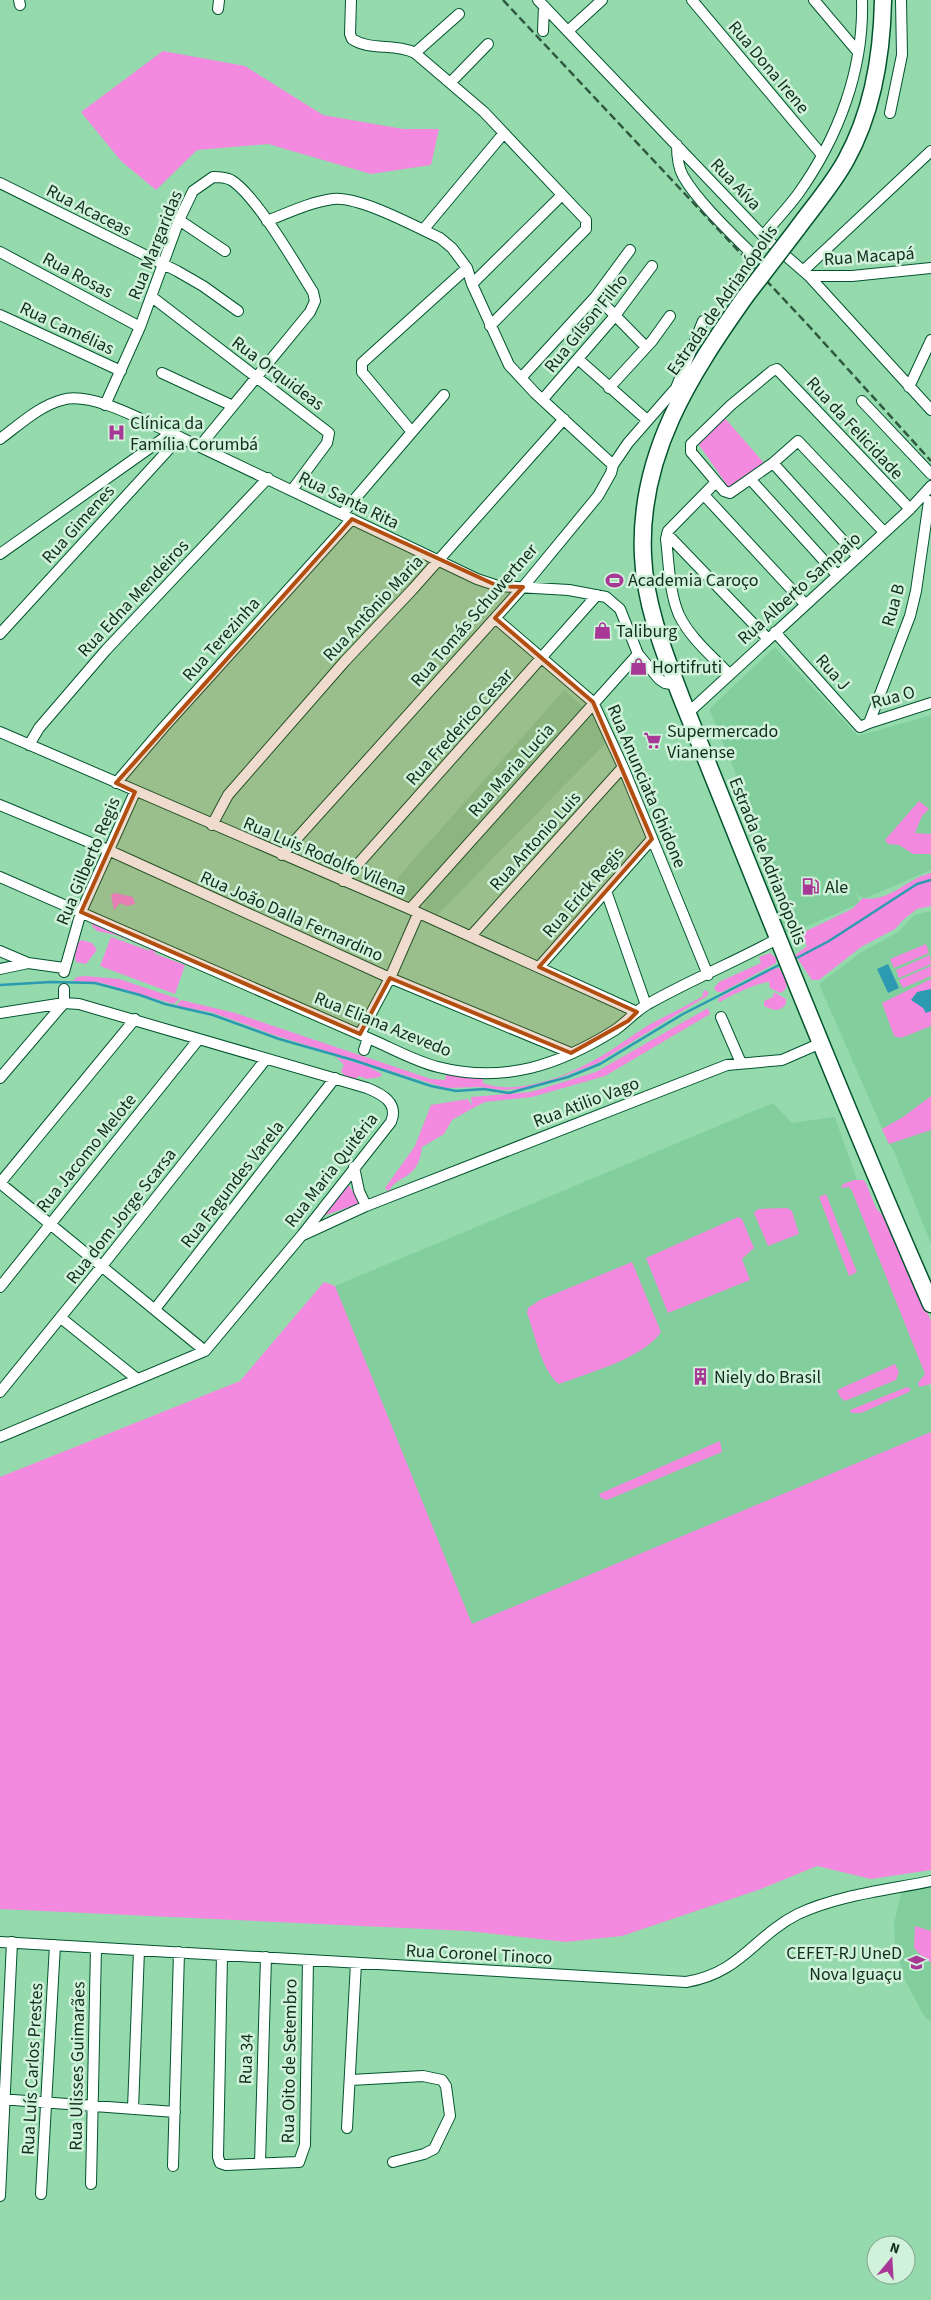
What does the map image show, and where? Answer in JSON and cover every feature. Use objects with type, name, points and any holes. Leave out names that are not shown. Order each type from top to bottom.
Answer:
[{"type":"main road","name":"Estrada de Adrianópolis","points":[[883,0],[883,32],[876,77],[866,117],[845,162],[679,390],[652,470],[646,504],[642,555],[648,599],[676,685],[855,1131],[931,1304]]},
{"type":"street","points":[[350,0],[350,34],[352,39],[362,44],[402,47],[415,53],[479,108],[586,220],[586,229],[490,326]]},
{"type":"street","points":[[568,31],[602,0]]},
{"type":"street","name":"Rua Dona Irene","points":[[692,0],[822,155]]},
{"type":"street","points":[[814,0],[858,52]]},
{"type":"street","points":[[762,236],[797,195],[822,155],[847,100],[854,78],[858,52],[862,0]]},
{"type":"street","points":[[890,112],[902,56],[901,0]]},
{"type":"street","points":[[541,3],[544,31]]},
{"type":"street","name":"Rua Aíva","points":[[541,3],[762,236],[806,273],[909,387],[927,401],[931,410]]},
{"type":"street","points":[[415,53],[459,14]]},
{"type":"street","points":[[450,83],[488,44]]},
{"type":"street","points":[[423,230],[504,133]]},
{"type":"street","points":[[677,145],[678,161],[683,176],[720,222],[754,256]]},
{"type":"street","points":[[806,273],[931,151]]},
{"type":"street","name":"Rua Margaridas","points":[[105,405],[140,328],[179,220],[193,191],[213,177],[230,180],[239,186],[267,221],[313,292],[315,302],[310,312],[257,377]]},
{"type":"street","name":"Rua Acaceas","points":[[0,183],[163,266]]},
{"type":"street","points":[[472,284],[562,195]]},
{"type":"street","points":[[267,221],[334,199],[352,200],[440,238],[452,248],[467,268],[490,326],[509,365],[613,465]]},
{"type":"street","points":[[275,234],[284,215]]},
{"type":"street","points":[[179,220],[225,251]]},
{"type":"street","points":[[521,378],[596,296],[630,250]]},
{"type":"street","name":"Rua Rosas","points":[[0,252],[140,328]]},
{"type":"street","name":"Rua Orquideas","points":[[163,266],[203,286],[238,311]]},
{"type":"street","name":"Rua Gílson Filho","points":[[543,399],[614,317],[652,266]]},
{"type":"street","points":[[412,432],[360,368],[362,363],[467,268]]},
{"type":"street","name":"Rua Macapá","points":[[806,273],[852,276],[931,268]]},
{"type":"street","points":[[596,296],[614,317],[646,347]]},
{"type":"street","name":"Rua Orquideas","points":[[152,297],[329,433],[327,443],[292,490]]},
{"type":"street","name":"Rua Camélias","points":[[0,316],[121,371]]},
{"type":"street","points":[[609,388],[646,347],[670,316]]},
{"type":"street","name":"Rua Tomás Schuwertner","points":[[282,854],[495,618],[598,496],[612,473],[613,465],[647,420],[679,390],[703,321]]},
{"type":"street","points":[[909,387],[931,340]]},
{"type":"street","points":[[578,359],[647,420]]},
{"type":"street","name":"Rua da Felicidade","points":[[716,482],[691,452],[690,448],[693,440],[730,405],[772,371],[778,369],[910,509]]},
{"type":"street","points":[[162,373],[232,406]]},
{"type":"street","points":[[200,446],[257,377]]},
{"type":"street","points":[[342,514],[444,395]]},
{"type":"street","name":"Rua Santa Rita","points":[[0,439],[48,405],[64,399],[82,399],[105,405],[200,446],[477,579],[498,586],[569,590],[597,595],[613,601],[620,609],[638,654],[659,679],[665,683],[676,685]]},
{"type":"street","points":[[862,400],[931,474]]},
{"type":"street","name":"Rua Antônio Maria","points":[[212,825],[228,795],[345,661],[438,561],[564,419]]},
{"type":"street","points":[[0,554],[176,435]]},
{"type":"street","name":"Rua Gimenes","points":[[0,634],[176,435]]},
{"type":"street","points":[[729,674],[690,632],[680,616],[674,600],[666,534],[716,482],[727,493],[732,493],[752,480],[798,441],[884,532]]},
{"type":"street","points":[[773,463],[858,556]]},
{"type":"street","name":"Rua Edna Mendeiros","points":[[29,745],[39,728],[106,650],[268,478]]},
{"type":"street","points":[[752,480],[837,575]]},
{"type":"street","name":"Rua Alberto Sampaio","points":[[688,713],[884,532],[910,509],[927,500],[931,486]]},
{"type":"street","points":[[704,495],[805,604]]},
{"type":"street","name":"Rua B","points":[[871,719],[910,616],[916,590],[927,500]]},
{"type":"street","name":"Rua Terezinha","points":[[116,783],[163,728],[352,519]]},
{"type":"street","points":[[666,534],[771,635]]},
{"type":"street","name":"Rua Frederico Cesar","points":[[343,881],[597,595]]},
{"type":"street","name":"Rua Anunciata Ghidone","points":[[495,618],[594,702],[623,767],[708,975]]},
{"type":"street","name":"Rua J","points":[[771,635],[860,727],[871,719]]},
{"type":"street","name":"Rua Maria Lucia","points":[[364,1050],[364,1036],[390,978],[414,912],[594,702],[638,654]]},
{"type":"street","name":"Rua O","points":[[871,719],[931,704]]},
{"type":"street","name":"Rua Luis Rodolfo Vilena","points":[[0,732],[471,936],[636,1012]]},
{"type":"street","name":"Rua Antonio Luis","points":[[471,936],[623,767]]},
{"type":"street","name":"Rua Gilberto Regis","points":[[28,963],[64,970],[81,912],[136,792]]},
{"type":"street","name":"Rua João Dalla Fernardino","points":[[0,806],[108,850],[390,978],[572,1053]]},
{"type":"street","name":"Rua Erick Regis","points":[[540,967],[652,839]]},
{"type":"street","name":"Rua Eliana Azevedo","points":[[0,877],[436,1067],[460,1072],[495,1074],[521,1072],[546,1064],[572,1053],[615,1030],[646,1005],[779,943]]},
{"type":"street","points":[[606,892],[646,1005]]},
{"type":"street","points":[[0,951],[28,963]]},
{"type":"street","points":[[0,969],[28,963]]},
{"type":"street","points":[[0,1078],[64,1003],[64,988]]},
{"type":"street","name":"Rua Maria Quitéria","points":[[0,1013],[64,1003],[79,1004],[135,1019],[198,1040],[335,1078],[382,1094],[393,1108],[394,1116],[302,1235],[205,1351],[0,1437]]},
{"type":"street","points":[[721,1017],[741,1063]]},
{"type":"street","points":[[135,1019],[0,1183],[205,1351]]},
{"type":"street","name":"Rua Jacomo Melote","points":[[0,1287],[198,1040]]},
{"type":"street","name":"Rua Atilio Vago","points":[[302,1235],[366,1206],[727,1065],[782,1060],[821,1043]]},
{"type":"street","name":"Rua dom Jorge Scarsa","points":[[0,1392],[266,1059]]},
{"type":"street","name":"Rua Fagundes Varela","points":[[155,1309],[335,1078]]},
{"type":"street","points":[[354,1167],[359,1191],[366,1206]]},
{"type":"street","points":[[61,1318],[136,1379]]},
{"type":"street","name":"Rua Coronel Tinoco","points":[[0,1942],[686,1982],[710,1976],[725,1969],[744,1956],[779,1925],[816,1906],[931,1881]]},
{"type":"street","points":[[0,2196],[2,2100],[12,1942]]},
{"type":"street","name":"Rua Luís Carlos Prestes","points":[[41,2194],[55,1945]]},
{"type":"street","name":"Rua Ulisses Guimarães","points":[[91,2184],[91,2106],[96,1948]]},
{"type":"street","points":[[133,2109],[139,1950]]},
{"type":"street","points":[[173,2166],[179,1952]]},
{"type":"street","points":[[222,1955],[218,2157],[220,2163],[226,2165],[260,2163]]},
{"type":"street","name":"Rua 34","points":[[260,2163],[266,1957]]},
{"type":"street","name":"Rua Oito de Setembro","points":[[260,2163],[299,2162],[302,2158],[305,2145],[308,1960]]},
{"type":"street","points":[[347,2128],[356,1963]]},
{"type":"street","points":[[351,2080],[423,2076],[442,2080],[446,2086],[450,2119],[434,2149],[424,2154],[393,2162]]},
{"type":"street","points":[[2,2100],[175,2112]]},
{"type":"highlighted area","points":[[352,519],[498,586],[523,587],[495,618],[593,702],[652,839],[539,967],[637,1012],[628,1021],[571,1053],[390,978],[360,1034],[81,912],[135,792],[116,783]]},
{"type":"shaded area","points":[[163,51],[245,66],[323,115],[403,129],[439,129],[431,165],[371,174],[268,144],[197,150],[156,190],[121,161],[81,112]]},
{"type":"shaded area","points":[[723,416],[764,463],[729,488],[697,442]]},
{"type":"shaded area","points":[[775,647],[858,736],[931,715],[931,870],[866,898],[860,897],[855,890],[860,903],[778,939],[754,875],[771,867],[754,828],[742,789],[709,709]]},
{"type":"shaded area","points":[[564,690],[583,707],[410,900],[387,894],[401,874]]},
{"type":"shaded area","points":[[592,715],[606,743],[438,914],[424,908],[425,901]]},
{"type":"shaded area","points":[[919,801],[929,809],[922,816],[915,833],[931,834],[931,854],[913,854],[899,845],[888,844],[885,840]]},
{"type":"shaded area","points":[[931,873],[931,906],[917,909],[895,929],[861,947],[819,980],[812,980],[795,955],[807,946],[800,934],[852,909],[863,898],[873,899],[882,897]]},
{"type":"shaded area","points":[[115,893],[133,897],[135,904],[127,906],[120,903],[114,910],[111,895]]},
{"type":"shaded area","points":[[931,911],[931,1244],[893,1149],[889,1144],[819,984],[860,953],[898,932],[914,915]]},
{"type":"shaded area","points":[[91,920],[123,925],[159,948],[159,952],[153,953],[185,965],[175,994],[100,966],[111,937],[150,951],[148,948],[116,935],[97,931],[92,926]]},
{"type":"shaded area","points":[[82,940],[92,943],[97,950],[86,964],[76,962],[74,953],[77,943]]},
{"type":"shaded area","points":[[926,944],[929,953],[894,968],[890,959]]},
{"type":"shaded area","points":[[770,953],[776,958],[776,963],[722,992],[717,992],[714,988],[719,982],[761,963],[759,957]]},
{"type":"shaded area","points":[[930,955],[931,964],[899,978],[896,970]]},
{"type":"shaded area","points":[[931,966],[931,976],[903,988],[899,980]]},
{"type":"shaded area","points":[[779,968],[787,985],[784,991],[780,993],[770,988],[769,982],[736,993],[720,1002],[718,1001],[719,998],[772,969]]},
{"type":"shaded area","points":[[77,977],[119,979],[179,999],[174,1004],[102,983],[73,981]]},
{"type":"shaded area","points":[[931,979],[931,1026],[901,1038],[894,1036],[882,1003]]},
{"type":"shaded area","points":[[705,990],[709,993],[707,996],[596,1064],[536,1086],[501,1090],[480,1087],[446,1088],[277,1036],[211,1012],[176,1006],[181,1000],[235,1013],[431,1079],[445,1080],[447,1071],[483,1076],[483,1083],[498,1087],[514,1087],[547,1081],[580,1068],[650,1025],[703,996]]},
{"type":"shaded area","points":[[774,992],[786,999],[786,1004],[778,1010],[764,1006],[764,1001],[773,997]]},
{"type":"shaded area","points":[[708,1008],[710,1014],[605,1076],[532,1097],[485,1102],[473,1108],[452,1120],[444,1134],[422,1147],[420,1158],[412,1172],[392,1186],[389,1192],[385,1188],[415,1146],[431,1105],[468,1099],[472,1106],[471,1097],[531,1092],[596,1072]]},
{"type":"shaded area","points":[[336,1057],[367,1066],[382,1074],[380,1077],[367,1079],[359,1076],[354,1080],[347,1079],[341,1071],[344,1065]]},
{"type":"shaded area","points":[[931,1096],[931,1130],[889,1144],[882,1129],[903,1117]]},
{"type":"shaded area","points":[[773,1103],[792,1123],[835,1117],[931,1392],[931,1432],[472,1624],[335,1286]]},
{"type":"shaded area","points":[[854,1180],[863,1180],[866,1183],[876,1208],[889,1223],[931,1321],[931,1384],[919,1387],[918,1383],[925,1374],[852,1191],[849,1187],[841,1188],[843,1184]]},
{"type":"shaded area","points":[[347,1183],[361,1203],[323,1216]]},
{"type":"shaded area","points":[[826,1194],[857,1272],[849,1276],[819,1197]]},
{"type":"shaded area","points":[[787,1208],[792,1211],[799,1234],[768,1246],[754,1213],[758,1209]]},
{"type":"shaded area","points":[[738,1217],[742,1219],[754,1248],[742,1259],[750,1280],[668,1313],[646,1258]]},
{"type":"shaded area","points":[[632,1262],[661,1332],[642,1350],[629,1357],[600,1370],[559,1384],[553,1379],[544,1362],[527,1313],[528,1308],[540,1300]]},
{"type":"shaded area","points":[[324,1282],[335,1286],[472,1624],[931,1432],[931,1870],[871,1879],[817,1866],[761,1889],[622,1936],[566,1942],[468,1931],[0,1909],[0,1477],[240,1381]]},
{"type":"shaded area","points":[[895,1364],[899,1372],[896,1380],[845,1401],[840,1397],[837,1390]]},
{"type":"shaded area","points":[[907,1387],[911,1389],[909,1392],[861,1413],[851,1413],[850,1410]]},
{"type":"shaded area","points":[[720,1441],[722,1452],[607,1500],[601,1498],[599,1494]]},
{"type":"shaded area","name":"CEFET-RJ UneD Nova Iguaçu","points":[[931,1879],[931,2022],[924,2016],[905,1980],[895,1946],[894,1924],[903,1884]]},
{"type":"shaded area","points":[[915,1926],[931,1931],[931,1962],[925,1960],[914,1948]]},
{"type":"water","points":[[888,964],[899,988],[888,993],[877,969]]},
{"type":"water","points":[[931,989],[931,1011],[926,1013],[923,1008],[911,1000],[917,992]]},
{"type":"waterway","points":[[793,960],[829,941],[917,884],[931,880]]},
{"type":"waterway","points":[[0,985],[51,982],[95,983],[165,1004],[213,1015],[279,1039],[353,1060],[431,1086],[456,1091],[484,1089],[509,1093],[568,1077],[600,1064],[683,1014],[783,963]]},
{"type":"railway","points":[[503,0],[808,325],[931,461]]},
{"type":"place","name":"Clínica da Família Corumbá","points":[[116,433]]},
{"type":"place","name":"Academia Caroço","points":[[614,580]]},
{"type":"place","name":"Taliburg","points":[[602,631]]},
{"type":"place","name":"Hortifruti","points":[[638,667]]},
{"type":"place","name":"Supermercado Vianense","points":[[653,741]]},
{"type":"place","name":"Ale","points":[[811,887]]},
{"type":"place","name":"Niely do Brasil","points":[[700,1377]]},
{"type":"place","name":"CEFET-RJ UneD Nova Iguaçu","points":[[916,1963]]}]
